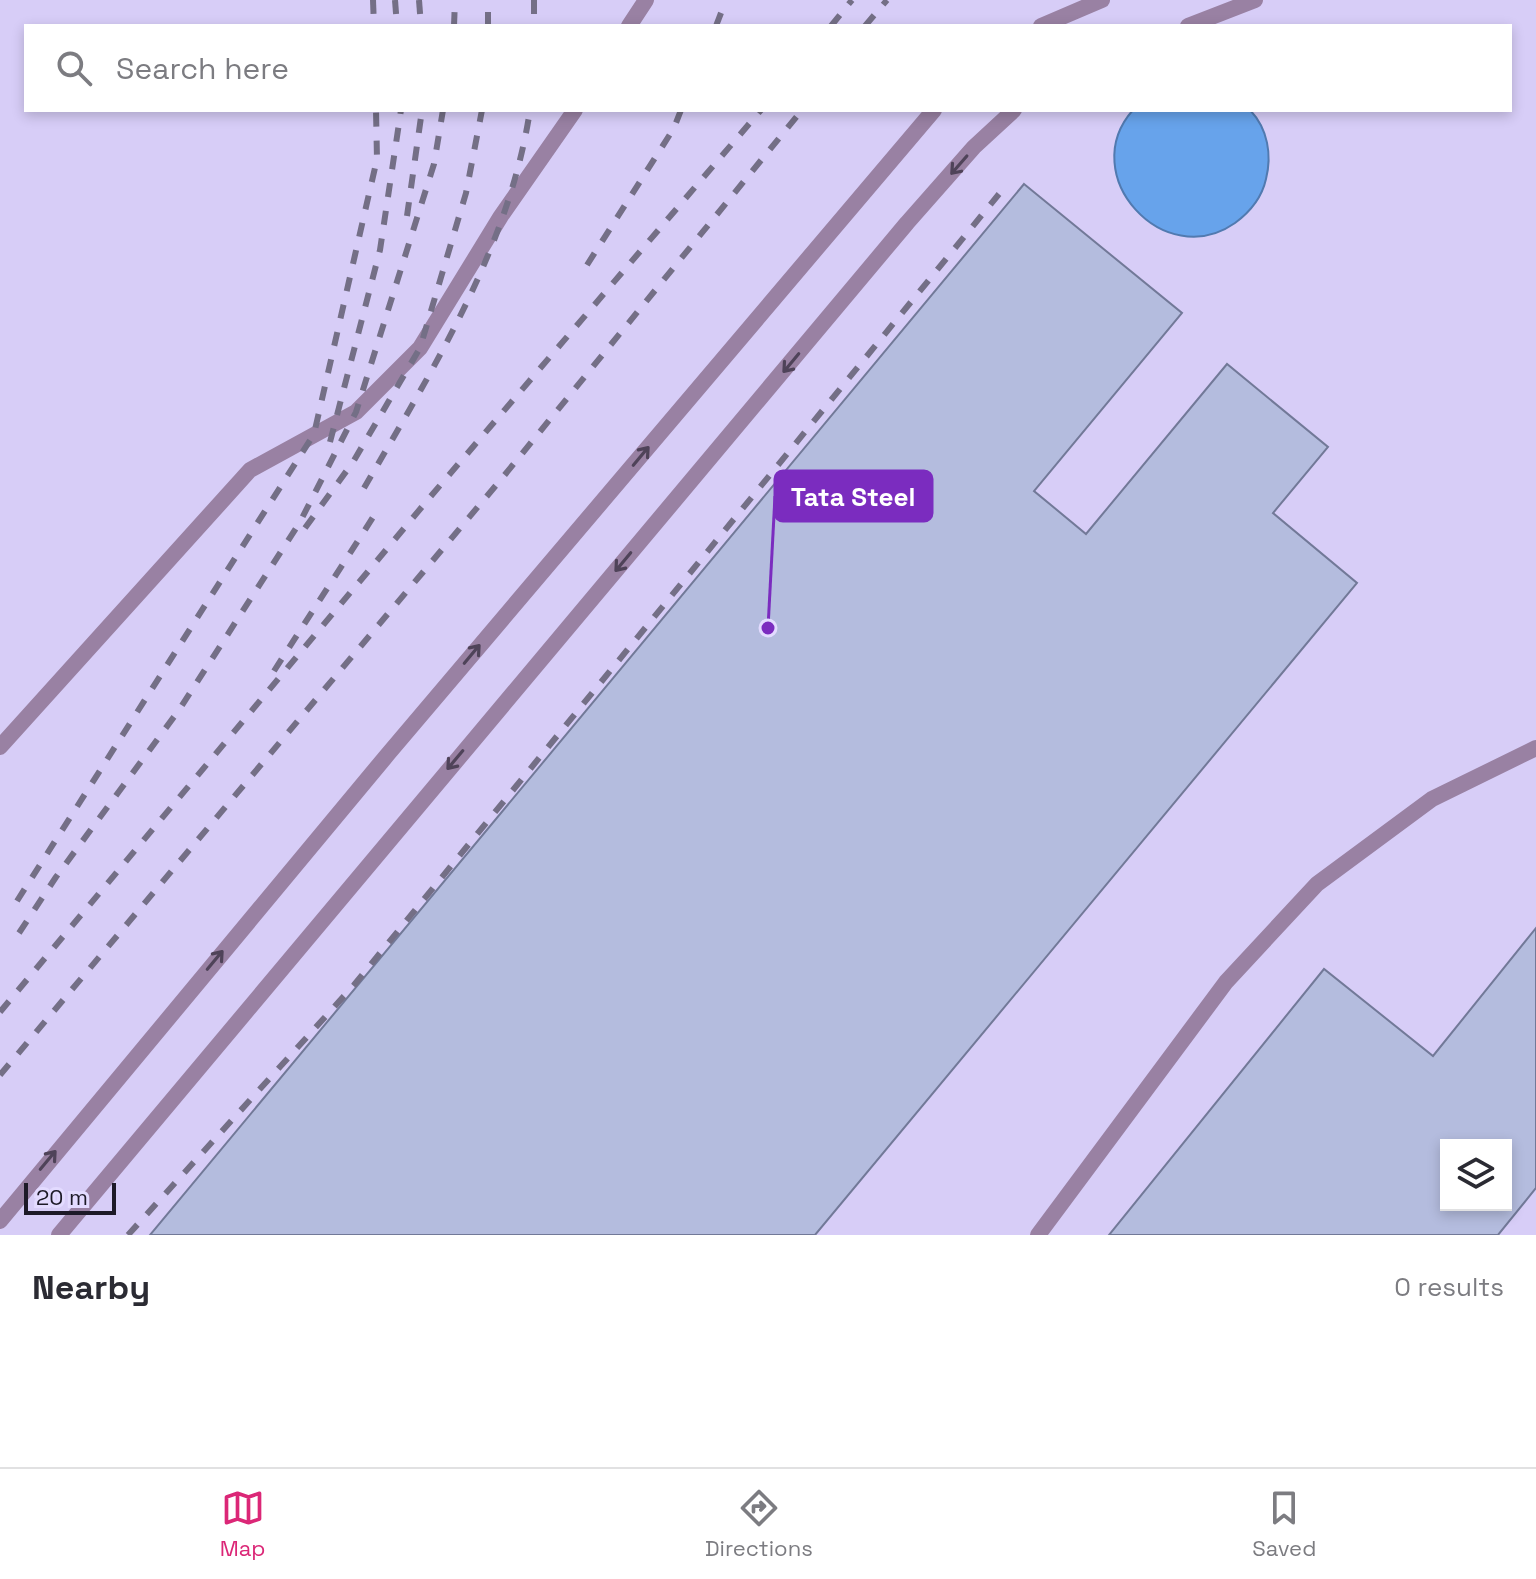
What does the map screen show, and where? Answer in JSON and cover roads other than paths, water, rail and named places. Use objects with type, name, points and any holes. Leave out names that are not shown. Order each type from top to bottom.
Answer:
[{"type":"lane","points":[[630,24],[646,0]]},
{"type":"lane","points":[[1046,24],[1102,0]]},
{"type":"lane","points":[[1193,24],[1255,0]]},
{"type":"lane","points":[[0,747],[250,470],[356,412],[420,348],[501,216],[574,112]]},
{"type":"lane","points":[[0,1221],[398,741],[932,112]]},
{"type":"lane","points":[[59,1235],[907,223],[974,147],[1012,112]]},
{"type":"lane","points":[[1038,1235],[1226,982],[1317,884],[1432,799],[1536,748]]},
{"type":"water","points":[[1132,112],[1252,112],[1261,125],[1267,143],[1269,161],[1264,186],[1250,209],[1235,223],[1208,235],[1181,236],[1156,226],[1136,210],[1121,188],[1114,162],[1118,136]]},
{"type":"railway","points":[[373,0],[374,24]]},
{"type":"railway","points":[[395,0],[397,24]]},
{"type":"railway","points":[[419,0],[421,24]]},
{"type":"railway","points":[[454,24],[455,0]]},
{"type":"railway","points":[[488,0],[488,24]]},
{"type":"railway","points":[[534,0],[534,24]]},
{"type":"railway","points":[[717,24],[726,0]]},
{"type":"railway","points":[[833,24],[852,0]]},
{"type":"railway","points":[[867,24],[887,0]]},
{"type":"railway","points":[[17,901],[314,434],[377,159],[376,112]]},
{"type":"railway","points":[[330,442],[380,250],[401,112]]},
{"type":"railway","points":[[407,216],[422,112]]},
{"type":"railway","points":[[19,933],[56,877],[179,710],[300,522],[356,412],[434,164],[443,112]]},
{"type":"railway","points":[[305,528],[353,462],[420,348],[466,193],[482,112]]},
{"type":"railway","points":[[364,488],[441,352],[486,259],[520,161],[530,112]]},
{"type":"railway","points":[[587,265],[674,128],[680,112]]},
{"type":"railway","points":[[0,1012],[431,496],[759,112]]},
{"type":"railway","points":[[0,1075],[503,477],[800,112]]},
{"type":"railway","points":[[128,1235],[354,985],[999,194]]},
{"type":"railway","points":[[274,671],[379,508]]},
{"type":"place","name":"Tata Steel","points":[[768,628]]}]
